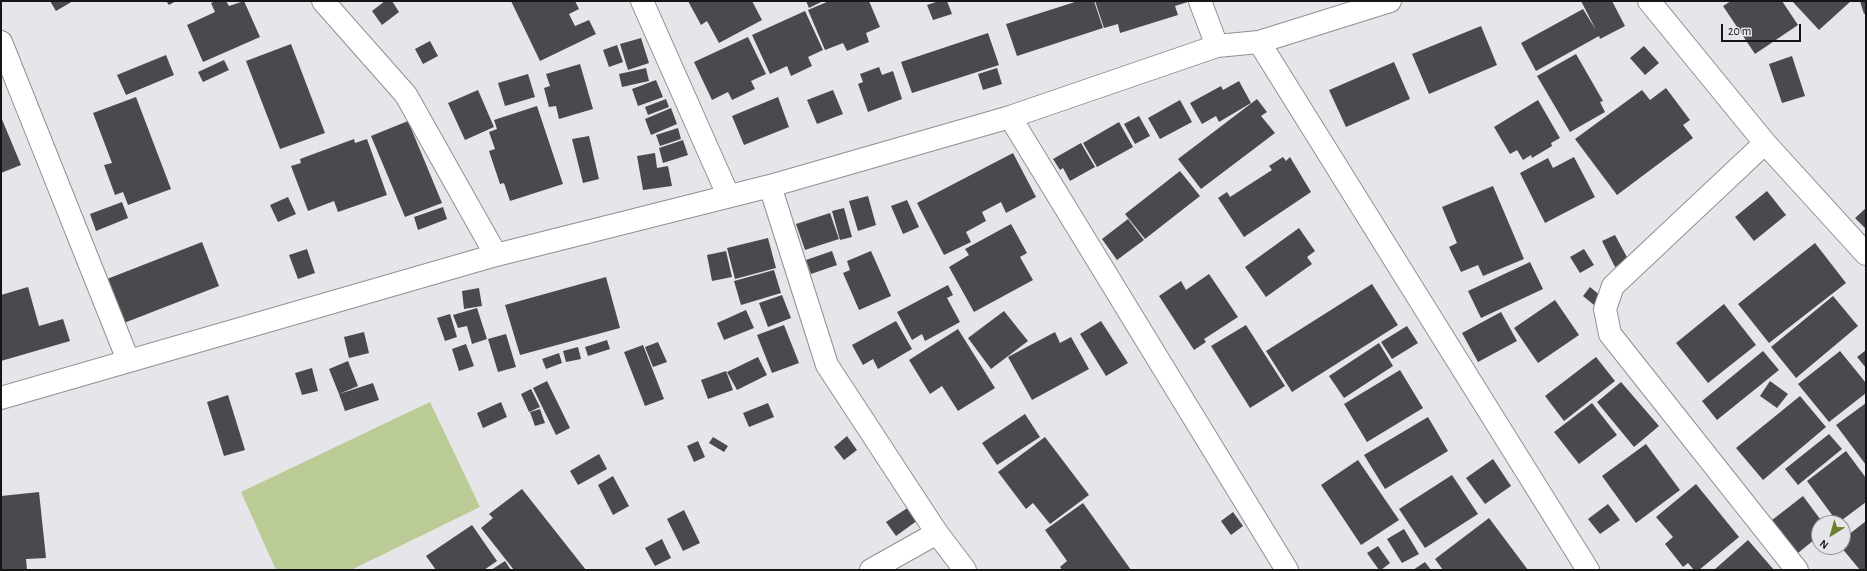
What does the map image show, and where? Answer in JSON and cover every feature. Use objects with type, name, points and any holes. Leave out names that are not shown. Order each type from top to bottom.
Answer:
[{"type":"street","points":[[323,1],[406,95],[496,256]]},
{"type":"street","points":[[642,1],[728,195]]},
{"type":"street","points":[[1200,1],[1217,46]]},
{"type":"street","points":[[1,398],[128,360],[496,256],[728,195],[770,186],[1010,117],[1217,46],[1259,42],[1390,1]]},
{"type":"street","points":[[1649,1],[1765,143],[1866,254]]},
{"type":"street","points":[[1,42],[128,360]]},
{"type":"street","points":[[1259,42],[1588,570]]},
{"type":"street","points":[[1010,117],[1287,570]]},
{"type":"street","points":[[1765,143],[1614,286],[1605,308],[1610,334],[1796,570]]},
{"type":"street","points":[[770,186],[827,365],[937,533],[965,570]]},
{"type":"street","points":[[871,570],[937,533]]},
{"type":"green space","points":[[430,402],[480,507],[351,570],[276,570],[241,492]]},
{"type":"building","points":[[50,1],[73,1],[56,11]]},
{"type":"building","points":[[166,1],[176,1],[169,5]]},
{"type":"building","points":[[216,1],[226,1],[229,6],[244,1],[260,37],[203,62],[187,25],[215,12],[211,3]]},
{"type":"building","points":[[385,1],[392,1],[399,12],[382,25],[372,11]]},
{"type":"building","points":[[511,1],[575,1],[579,9],[569,14],[575,26],[589,20],[596,34],[540,61]]},
{"type":"building","points":[[688,1],[752,1],[762,20],[719,43],[707,21],[701,25]]},
{"type":"building","points":[[806,1],[823,1],[809,8]]},
{"type":"building","points":[[829,1],[869,1],[880,27],[866,33],[869,42],[847,51],[843,43],[825,50],[808,10]]},
{"type":"building","points":[[939,1],[947,1],[952,14],[933,20],[927,5]]},
{"type":"building","points":[[1078,1],[1094,1],[1103,28],[1017,56],[1006,24]]},
{"type":"building","points":[[1095,1],[1191,1],[1175,6],[1178,15],[1120,33],[1118,24],[1104,28]]},
{"type":"building","points":[[1581,1],[1612,1],[1625,26],[1600,39],[1599,36],[1536,71],[1521,43],[1583,9],[1596,30]]},
{"type":"building","points":[[1731,1],[1782,1],[1798,25],[1755,54],[1723,6]]},
{"type":"building","points":[[1792,1],[1851,1],[1819,30]]},
{"type":"building","points":[[1860,1],[1866,1],[1866,13],[1864,14]]},
{"type":"building","points":[[805,11],[823,50],[808,57],[812,66],[791,76],[787,66],[770,74],[752,35]]},
{"type":"building","points":[[1481,26],[1497,65],[1429,94],[1412,54]]},
{"type":"building","points":[[988,33],[999,65],[912,93],[901,62]]},
{"type":"building","points":[[748,37],[766,74],[751,81],[755,89],[732,100],[728,92],[712,100],[694,62]]},
{"type":"building","points":[[641,38],[649,63],[628,70],[620,44]]},
{"type":"building","points":[[430,41],[438,56],[423,64],[415,49]]},
{"type":"building","points":[[291,44],[325,133],[280,149],[246,61]]},
{"type":"building","points":[[617,45],[623,62],[609,67],[603,50]]},
{"type":"building","points":[[1644,46],[1659,63],[1645,75],[1630,58]]},
{"type":"building","points":[[1576,54],[1603,101],[1600,102],[1605,112],[1570,132],[1537,76]]},
{"type":"building","points":[[166,55],[174,75],[126,95],[117,75]]},
{"type":"building","points":[[1792,56],[1805,96],[1782,103],[1769,64]]},
{"type":"building","points":[[224,60],[229,70],[203,82],[198,72]]},
{"type":"building","points":[[1394,62],[1410,99],[1346,127],[1329,90]]},
{"type":"building","points":[[580,64],[593,109],[559,119],[556,106],[549,107],[544,88],[550,86],[546,74]]},
{"type":"building","points":[[879,67],[882,75],[893,71],[902,99],[868,112],[858,84],[863,82],[860,74]]},
{"type":"building","points":[[646,68],[649,81],[622,87],[619,74]]},
{"type":"building","points":[[997,68],[1002,84],[983,90],[978,74]]},
{"type":"building","points":[[528,74],[535,97],[505,106],[498,83]]},
{"type":"building","points":[[656,80],[663,97],[638,106],[632,89]]},
{"type":"building","points":[[1239,81],[1251,103],[1219,122],[1216,116],[1202,124],[1190,103],[1221,86],[1223,90]]},
{"type":"building","points":[[1666,88],[1690,120],[1683,125],[1693,138],[1617,195],[1575,139],[1642,90],[1650,100]]},
{"type":"building","points":[[478,90],[494,127],[465,140],[448,103]]},
{"type":"building","points":[[833,90],[843,114],[817,124],[807,100]]},
{"type":"building","points":[[136,97],[171,189],[128,205],[123,192],[115,195],[104,165],[112,163],[93,113]]},
{"type":"building","points":[[778,97],[789,127],[744,145],[732,116]]},
{"type":"building","points":[[666,99],[669,107],[648,115],[645,107]]},
{"type":"building","points":[[1257,99],[1267,112],[1261,116],[1275,133],[1201,189],[1178,159]]},
{"type":"building","points":[[1180,100],[1192,122],[1160,139],[1148,118]]},
{"type":"building","points":[[1538,100],[1560,138],[1551,143],[1552,146],[1532,158],[1531,155],[1523,160],[1517,150],[1510,154],[1494,127]]},
{"type":"building","points":[[537,106],[563,184],[510,201],[504,183],[500,184],[489,151],[495,149],[489,132],[497,129],[494,120]]},
{"type":"building","points":[[671,108],[677,124],[651,135],[645,119]]},
{"type":"building","points":[[1139,116],[1150,136],[1135,144],[1124,124]]},
{"type":"building","points":[[1,117],[21,165],[1,173]]},
{"type":"building","points":[[408,121],[442,203],[405,217],[371,136]]},
{"type":"building","points":[[1119,122],[1133,147],[1097,167],[1083,143]]},
{"type":"building","points":[[678,128],[681,139],[660,146],[656,135]]},
{"type":"building","points":[[589,136],[599,179],[583,183],[572,139]]},
{"type":"building","points":[[354,139],[355,143],[367,139],[387,195],[338,212],[334,201],[308,211],[291,166],[301,163],[300,159]]},
{"type":"building","points":[[683,140],[688,155],[663,163],[659,148]]},
{"type":"building","points":[[1081,143],[1095,167],[1070,181],[1063,168],[1060,170],[1053,159]]},
{"type":"building","points":[[655,153],[657,168],[668,166],[672,186],[643,190],[637,156]]},
{"type":"building","points":[[1013,153],[1036,197],[1006,213],[1001,202],[982,212],[986,221],[966,232],[971,242],[944,255],[917,203]]},
{"type":"building","points":[[1283,157],[1286,161],[1290,157],[1311,192],[1244,237],[1218,198],[1227,192],[1230,197],[1272,170],[1269,166]]},
{"type":"building","points":[[1574,157],[1595,197],[1545,223],[1520,173],[1548,158],[1553,168]]},
{"type":"building","points":[[1180,171],[1200,196],[1145,239],[1125,214]]},
{"type":"building","points":[[1493,186],[1524,259],[1483,276],[1478,265],[1461,272],[1449,247],[1457,243],[1442,207]]},
{"type":"building","points":[[1767,191],[1786,215],[1754,241],[1735,217]]},
{"type":"building","points":[[868,196],[876,225],[858,231],[849,201]]},
{"type":"building","points":[[288,197],[296,214],[278,222],[270,205]]},
{"type":"building","points":[[907,200],[919,227],[903,234],[891,206]]},
{"type":"building","points":[[122,202],[128,218],[96,231],[90,214]]},
{"type":"building","points":[[443,207],[447,219],[418,230],[414,217]]},
{"type":"building","points":[[844,208],[852,237],[840,240],[832,211]]},
{"type":"building","points":[[1866,208],[1866,229],[1855,218]]},
{"type":"building","points":[[830,213],[839,239],[805,250],[796,224]]},
{"type":"building","points":[[1128,219],[1144,240],[1117,260],[1102,239]]},
{"type":"building","points":[[1011,224],[1027,253],[1020,257],[1033,280],[974,312],[949,267],[969,255],[965,249]]},
{"type":"building","points":[[1299,228],[1315,251],[1307,257],[1312,264],[1266,297],[1245,267]]},
{"type":"building","points":[[1615,235],[1628,259],[1615,267],[1602,241]]},
{"type":"building","points":[[768,238],[776,268],[735,279],[727,248]]},
{"type":"building","points":[[202,242],[219,286],[124,323],[107,279]]},
{"type":"building","points":[[1815,243],[1846,283],[1769,343],[1738,304]]},
{"type":"building","points":[[307,249],[315,273],[298,279],[289,255]]},
{"type":"building","points":[[1584,249],[1594,265],[1580,273],[1570,257]]},
{"type":"building","points":[[726,251],[732,277],[712,281],[707,255]]},
{"type":"building","points":[[832,251],[837,265],[811,274],[806,260]]},
{"type":"building","points":[[871,251],[891,296],[859,310],[843,273],[850,270],[847,261]]},
{"type":"building","points":[[1530,262],[1543,289],[1481,318],[1468,291]]},
{"type":"building","points":[[774,270],[781,293],[741,305],[734,281]]},
{"type":"building","points":[[1209,274],[1238,317],[1204,339],[1206,342],[1194,350],[1159,296],[1181,281],[1186,290]]},
{"type":"building","points":[[606,277],[620,328],[520,355],[505,305]]},
{"type":"building","points":[[1372,284],[1398,325],[1292,392],[1266,351]]},
{"type":"building","points":[[948,285],[953,295],[947,298],[960,322],[925,341],[922,334],[912,340],[897,312]]},
{"type":"building","points":[[28,287],[39,326],[63,319],[70,341],[1,361],[1,295]]},
{"type":"building","points":[[1590,287],[1601,296],[1594,305],[1583,296]]},
{"type":"building","points":[[479,288],[482,306],[464,309],[462,291]]},
{"type":"building","points":[[782,295],[791,318],[768,327],[759,303]]},
{"type":"building","points":[[1833,296],[1858,326],[1796,378],[1771,347]]},
{"type":"building","points":[[1555,300],[1579,335],[1538,363],[1514,328]]},
{"type":"building","points":[[1724,304],[1756,345],[1708,383],[1676,343]]},
{"type":"building","points":[[477,308],[487,339],[472,344],[467,326],[458,328],[453,315]]},
{"type":"building","points":[[746,310],[754,328],[724,340],[717,323]]},
{"type":"building","points":[[1004,311],[1028,341],[991,369],[968,338]]},
{"type":"building","points":[[1501,312],[1517,341],[1478,362],[1462,333]]},
{"type":"building","points":[[450,314],[457,337],[445,341],[437,318]]},
{"type":"building","points":[[896,321],[912,349],[878,369],[873,359],[863,365],[852,345]]},
{"type":"building","points":[[1101,321],[1128,363],[1106,376],[1080,334]]},
{"type":"building","points":[[784,325],[799,363],[772,373],[757,335]]},
{"type":"building","points":[[1246,325],[1285,386],[1250,408],[1211,346]]},
{"type":"building","points":[[1407,326],[1418,343],[1392,359],[1381,342]]},
{"type":"building","points":[[958,329],[995,388],[958,411],[942,386],[930,394],[909,360]]},
{"type":"building","points":[[364,332],[369,353],[349,358],[344,337]]},
{"type":"building","points":[[1055,332],[1060,343],[1071,337],[1089,369],[1032,400],[1008,357]]},
{"type":"building","points":[[506,334],[516,367],[498,372],[488,339]]},
{"type":"building","points":[[607,340],[610,349],[588,356],[585,347]]},
{"type":"building","points":[[658,342],[667,362],[653,367],[645,347]]},
{"type":"building","points":[[1379,343],[1393,366],[1344,398],[1329,376]]},
{"type":"building","points":[[466,344],[474,366],[459,371],[452,349]]},
{"type":"building","points":[[643,345],[664,399],[645,406],[624,352]]},
{"type":"building","points":[[578,347],[581,359],[566,362],[563,351]]},
{"type":"building","points":[[1866,350],[1866,368],[1857,357]]},
{"type":"building","points":[[1763,351],[1779,370],[1717,420],[1702,401]]},
{"type":"building","points":[[1840,351],[1866,383],[1866,393],[1829,422],[1798,384]]},
{"type":"building","points":[[559,353],[562,363],[546,369],[542,359]]},
{"type":"building","points":[[758,357],[767,375],[737,390],[727,372]]},
{"type":"building","points":[[1596,357],[1615,381],[1564,421],[1545,396]]},
{"type":"building","points":[[348,361],[358,386],[339,394],[329,369]]},
{"type":"building","points":[[312,368],[318,391],[302,395],[295,373]]},
{"type":"building","points":[[1400,370],[1423,408],[1367,442],[1344,404]]},
{"type":"building","points":[[726,371],[733,390],[708,399],[701,380]]},
{"type":"building","points":[[547,381],[570,428],[556,435],[533,388]]},
{"type":"building","points":[[1770,381],[1788,394],[1777,408],[1760,396]]},
{"type":"building","points":[[1621,382],[1659,426],[1634,447],[1597,402]]},
{"type":"building","points":[[373,383],[379,400],[345,411],[339,394]]},
{"type":"building","points":[[531,389],[540,407],[529,412],[521,394]]},
{"type":"building","points":[[228,395],[245,450],[224,456],[207,402]]},
{"type":"building","points":[[1800,396],[1826,427],[1763,480],[1736,448]]},
{"type":"building","points":[[501,402],[507,417],[483,428],[477,413]]},
{"type":"building","points":[[768,403],[774,417],[749,427],[743,413]]},
{"type":"building","points":[[1592,403],[1617,435],[1579,464],[1554,432]]},
{"type":"building","points":[[1866,403],[1866,465],[1836,425]]},
{"type":"building","points":[[540,409],[545,423],[535,426],[530,412]]},
{"type":"building","points":[[1025,414],[1040,437],[997,465],[982,443]]},
{"type":"building","points":[[1428,417],[1448,451],[1385,489],[1364,455]]},
{"type":"building","points":[[1829,434],[1842,449],[1798,485],[1785,469]]},
{"type":"building","points":[[847,436],[857,450],[844,460],[834,447]]},
{"type":"building","points":[[713,437],[728,446],[724,452],[709,443]]},
{"type":"building","points":[[1045,437],[1089,495],[1050,524],[1033,503],[1026,509],[998,472]]},
{"type":"building","points":[[698,441],[705,457],[694,462],[687,446]]},
{"type":"building","points":[[1646,444],[1680,490],[1636,523],[1602,476]]},
{"type":"building","points":[[1846,451],[1866,478],[1866,502],[1849,515],[1832,515],[1807,481]]},
{"type":"building","points":[[599,454],[607,469],[578,485],[570,471]]},
{"type":"building","points":[[1493,459],[1511,486],[1485,504],[1466,478]]},
{"type":"building","points":[[1358,460],[1399,520],[1361,545],[1321,485]]},
{"type":"building","points":[[1452,475],[1478,514],[1425,548],[1399,509]]},
{"type":"building","points":[[613,476],[629,506],[613,515],[598,485]]},
{"type":"building","points":[[1696,484],[1739,537],[1699,570],[1694,570],[1688,563],[1683,567],[1665,544],[1673,537],[1656,517]]},
{"type":"building","points":[[522,489],[586,570],[514,570],[481,528],[493,518],[489,514]]},
{"type":"building","points":[[39,492],[46,558],[26,559],[27,570],[1,570],[1,496]]},
{"type":"building","points":[[1803,496],[1817,515],[1811,515],[1811,542],[1793,557],[1767,524]]},
{"type":"building","points":[[1083,503],[1131,570],[1062,570],[1060,567],[1067,561],[1045,530]]},
{"type":"building","points":[[1608,504],[1620,520],[1600,534],[1588,519]]},
{"type":"building","points":[[909,507],[918,520],[896,536],[886,522]]},
{"type":"building","points":[[684,510],[700,543],[683,551],[667,519]]},
{"type":"building","points":[[1233,512],[1243,526],[1231,535],[1221,521]]},
{"type":"building","points":[[1489,518],[1528,570],[1443,570],[1435,559]]},
{"type":"building","points":[[1866,521],[1866,570],[1860,570],[1848,555],[1851,555],[1851,533]]},
{"type":"building","points":[[472,525],[497,561],[484,570],[436,570],[426,556]]},
{"type":"building","points":[[1404,529],[1419,554],[1402,563],[1387,539]]},
{"type":"building","points":[[662,539],[671,558],[655,566],[645,548]]},
{"type":"building","points":[[1748,540],[1774,570],[1714,570]]},
{"type":"building","points":[[1378,546],[1390,563],[1381,570],[1379,570],[1367,553]]},
{"type":"building","points":[[505,561],[511,570],[491,570]]},
{"type":"building","points":[[1425,562],[1431,570],[1413,570]]}]
